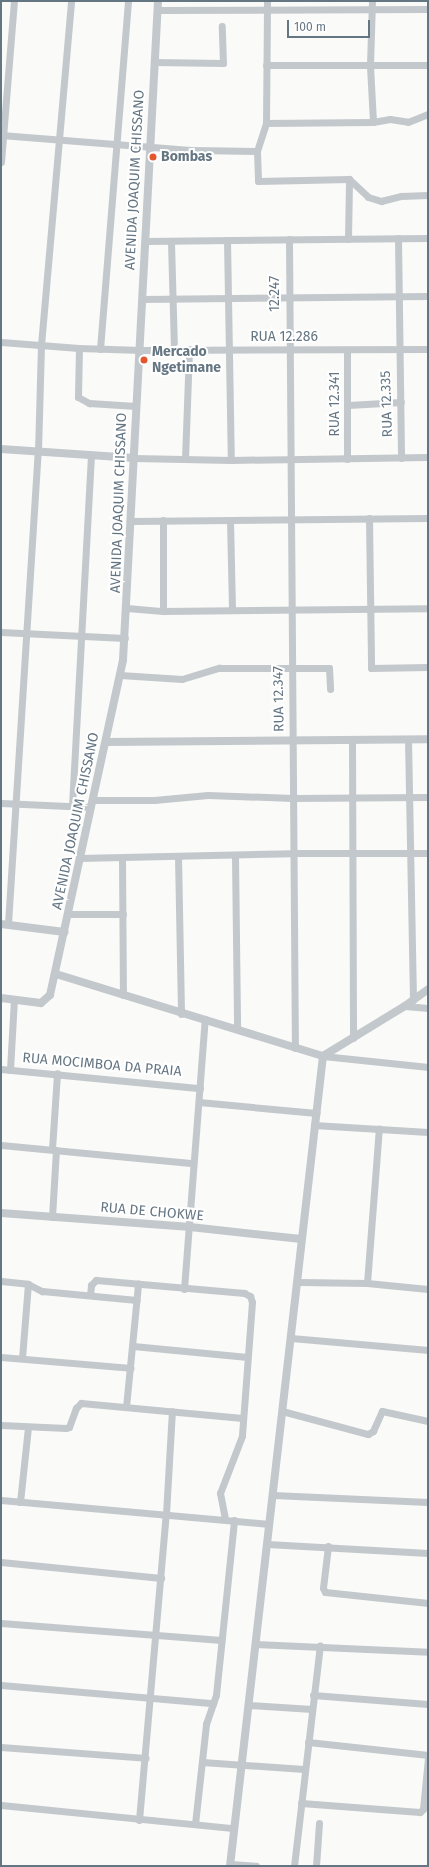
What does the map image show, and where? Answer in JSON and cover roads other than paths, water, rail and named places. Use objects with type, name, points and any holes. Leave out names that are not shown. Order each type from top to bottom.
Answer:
[{"type":"street","points":[[1,162],[14,1]]},
{"type":"street","points":[[65,932],[4,924],[15,804],[38,452],[40,345],[71,1]]},
{"type":"street","points":[[100,349],[128,1]]},
{"type":"street","name":"AVENIDA JOAQUIM CHISSANO","points":[[14,1000],[41,1003],[48,998],[56,974],[79,858],[120,675],[128,608],[136,406],[141,350],[158,1]]},
{"type":"street","points":[[267,1],[266,123],[257,151],[258,181],[349,179],[368,197],[380,201],[401,196],[428,195]]},
{"type":"street","points":[[372,1],[370,66],[373,122]]},
{"type":"street","points":[[157,10],[428,9]]},
{"type":"street","points":[[154,62],[223,63],[222,26]]},
{"type":"street","points":[[266,65],[428,65]]},
{"type":"street","points":[[266,123],[373,122],[390,119],[408,122],[428,114]]},
{"type":"street","points":[[2,135],[194,150],[257,151]]},
{"type":"street","points":[[348,239],[349,179]]},
{"type":"street","name":"RUA 12.335","points":[[398,238],[398,350],[401,402],[401,458]]},
{"type":"street","points":[[146,241],[171,242],[428,238]]},
{"type":"street","name":"12.247","points":[[289,239],[287,297],[289,349]]},
{"type":"street","points":[[227,240],[231,460]]},
{"type":"street","points":[[171,242],[174,350]]},
{"type":"street","points":[[143,299],[428,296]]},
{"type":"street","name":"RUA 12.286","points":[[1,342],[79,348],[141,350],[428,349]]},
{"type":"street","points":[[79,348],[78,397],[89,403],[136,406]]},
{"type":"street","points":[[185,459],[189,349]]},
{"type":"street","name":"RUA 12.347","points":[[289,349],[291,458],[290,669],[293,739],[295,1048]]},
{"type":"street","name":"RUA 12.341","points":[[347,350],[348,459]]},
{"type":"street","points":[[348,405],[401,402]]},
{"type":"street","points":[[1,449],[134,458],[231,460],[428,457]]},
{"type":"street","points":[[72,806],[83,637],[91,455]]},
{"type":"street","points":[[369,518],[368,607],[371,668],[428,668]]},
{"type":"street","points":[[132,520],[428,518]]},
{"type":"street","points":[[163,520],[163,611]]},
{"type":"street","points":[[230,520],[232,610]]},
{"type":"street","points":[[128,608],[163,611],[368,607],[428,608]]},
{"type":"street","points":[[1,632],[125,638]]},
{"type":"street","points":[[120,675],[182,679],[220,668],[329,668],[330,689]]},
{"type":"street","points":[[106,742],[293,739],[428,739]]},
{"type":"street","points":[[408,739],[413,1000]]},
{"type":"street","points":[[352,740],[354,853],[354,1038]]},
{"type":"street","points":[[1,803],[72,806],[208,795],[293,798],[428,797]]},
{"type":"street","points":[[79,858],[235,856],[293,853],[428,854]]},
{"type":"street","points":[[178,856],[181,1014]]},
{"type":"street","points":[[235,856],[236,1028]]},
{"type":"street","points":[[122,858],[123,995]]},
{"type":"street","points":[[69,914],[123,914]]},
{"type":"street","points":[[56,974],[181,1014],[236,1028],[323,1056],[428,1067]]},
{"type":"street","points":[[323,1056],[405,1006],[428,988]]},
{"type":"street","points":[[1,998],[14,1000],[10,1070]]},
{"type":"street","points":[[405,1006],[428,1008]]},
{"type":"street","points":[[184,1288],[190,1227],[205,1019]]},
{"type":"street","points":[[256,1866],[230,1865],[233,1828],[282,1410],[299,1282],[314,1125],[323,1056]]},
{"type":"street","name":"RUA MOCIMBOA DA PRAIA","points":[[1,1070],[57,1073],[200,1088]]},
{"type":"street","points":[[52,1217],[57,1073]]},
{"type":"street","points":[[199,1102],[316,1113]]},
{"type":"street","points":[[314,1125],[428,1132]]},
{"type":"street","points":[[367,1283],[379,1128]]},
{"type":"street","points":[[1,1145],[194,1163]]},
{"type":"street","name":"RUA DE CHOKWE","points":[[1,1213],[190,1227],[302,1239]]},
{"type":"street","points":[[90,1295],[91,1285],[96,1280],[244,1293],[250,1296],[252,1302],[242,1418],[242,1436],[238,1452],[220,1493],[225,1519]]},
{"type":"street","points":[[1,1282],[28,1284],[42,1291],[137,1300]]},
{"type":"street","points":[[299,1282],[367,1283],[428,1289]]},
{"type":"street","points":[[22,1358],[28,1284]]},
{"type":"street","points":[[126,1407],[138,1284]]},
{"type":"street","points":[[291,1338],[428,1350]]},
{"type":"street","points":[[133,1346],[247,1357]]},
{"type":"street","points":[[1,1357],[131,1368]]},
{"type":"street","points":[[1,1425],[28,1427],[69,1427],[76,1408],[81,1403],[242,1418]]},
{"type":"street","points":[[282,1410],[368,1434],[373,1431],[382,1411],[428,1421]]},
{"type":"street","points":[[139,1820],[157,1634],[172,1411]]},
{"type":"street","points":[[20,1502],[28,1427]]},
{"type":"street","points":[[273,1495],[428,1502]]},
{"type":"street","points":[[1,1500],[269,1524]]},
{"type":"street","points":[[195,1824],[206,1724],[213,1703],[234,1520]]},
{"type":"street","points":[[267,1544],[328,1546],[428,1553]]},
{"type":"street","points":[[328,1546],[323,1588],[326,1592],[428,1602]]},
{"type":"street","points":[[1,1562],[160,1578]]},
{"type":"street","points":[[1,1623],[221,1640]]},
{"type":"street","points":[[255,1644],[428,1652]]},
{"type":"street","points":[[294,1866],[304,1769],[320,1646]]},
{"type":"street","points":[[1,1685],[151,1696],[213,1703]]},
{"type":"street","points":[[313,1695],[428,1704]]},
{"type":"street","points":[[248,1705],[312,1709]]},
{"type":"street","points":[[301,1803],[420,1812],[423,1809],[428,1757],[308,1742]]},
{"type":"street","points":[[1,1747],[146,1758]]},
{"type":"street","points":[[202,1762],[240,1766],[304,1769]]},
{"type":"street","points":[[1,1805],[139,1820],[233,1828]]},
{"type":"street","points":[[316,1866],[319,1823]]},
{"type":"place","name":"Bombas","points":[[153,157]]},
{"type":"place","name":"Mercado Ngetimane","points":[[144,360]]}]
